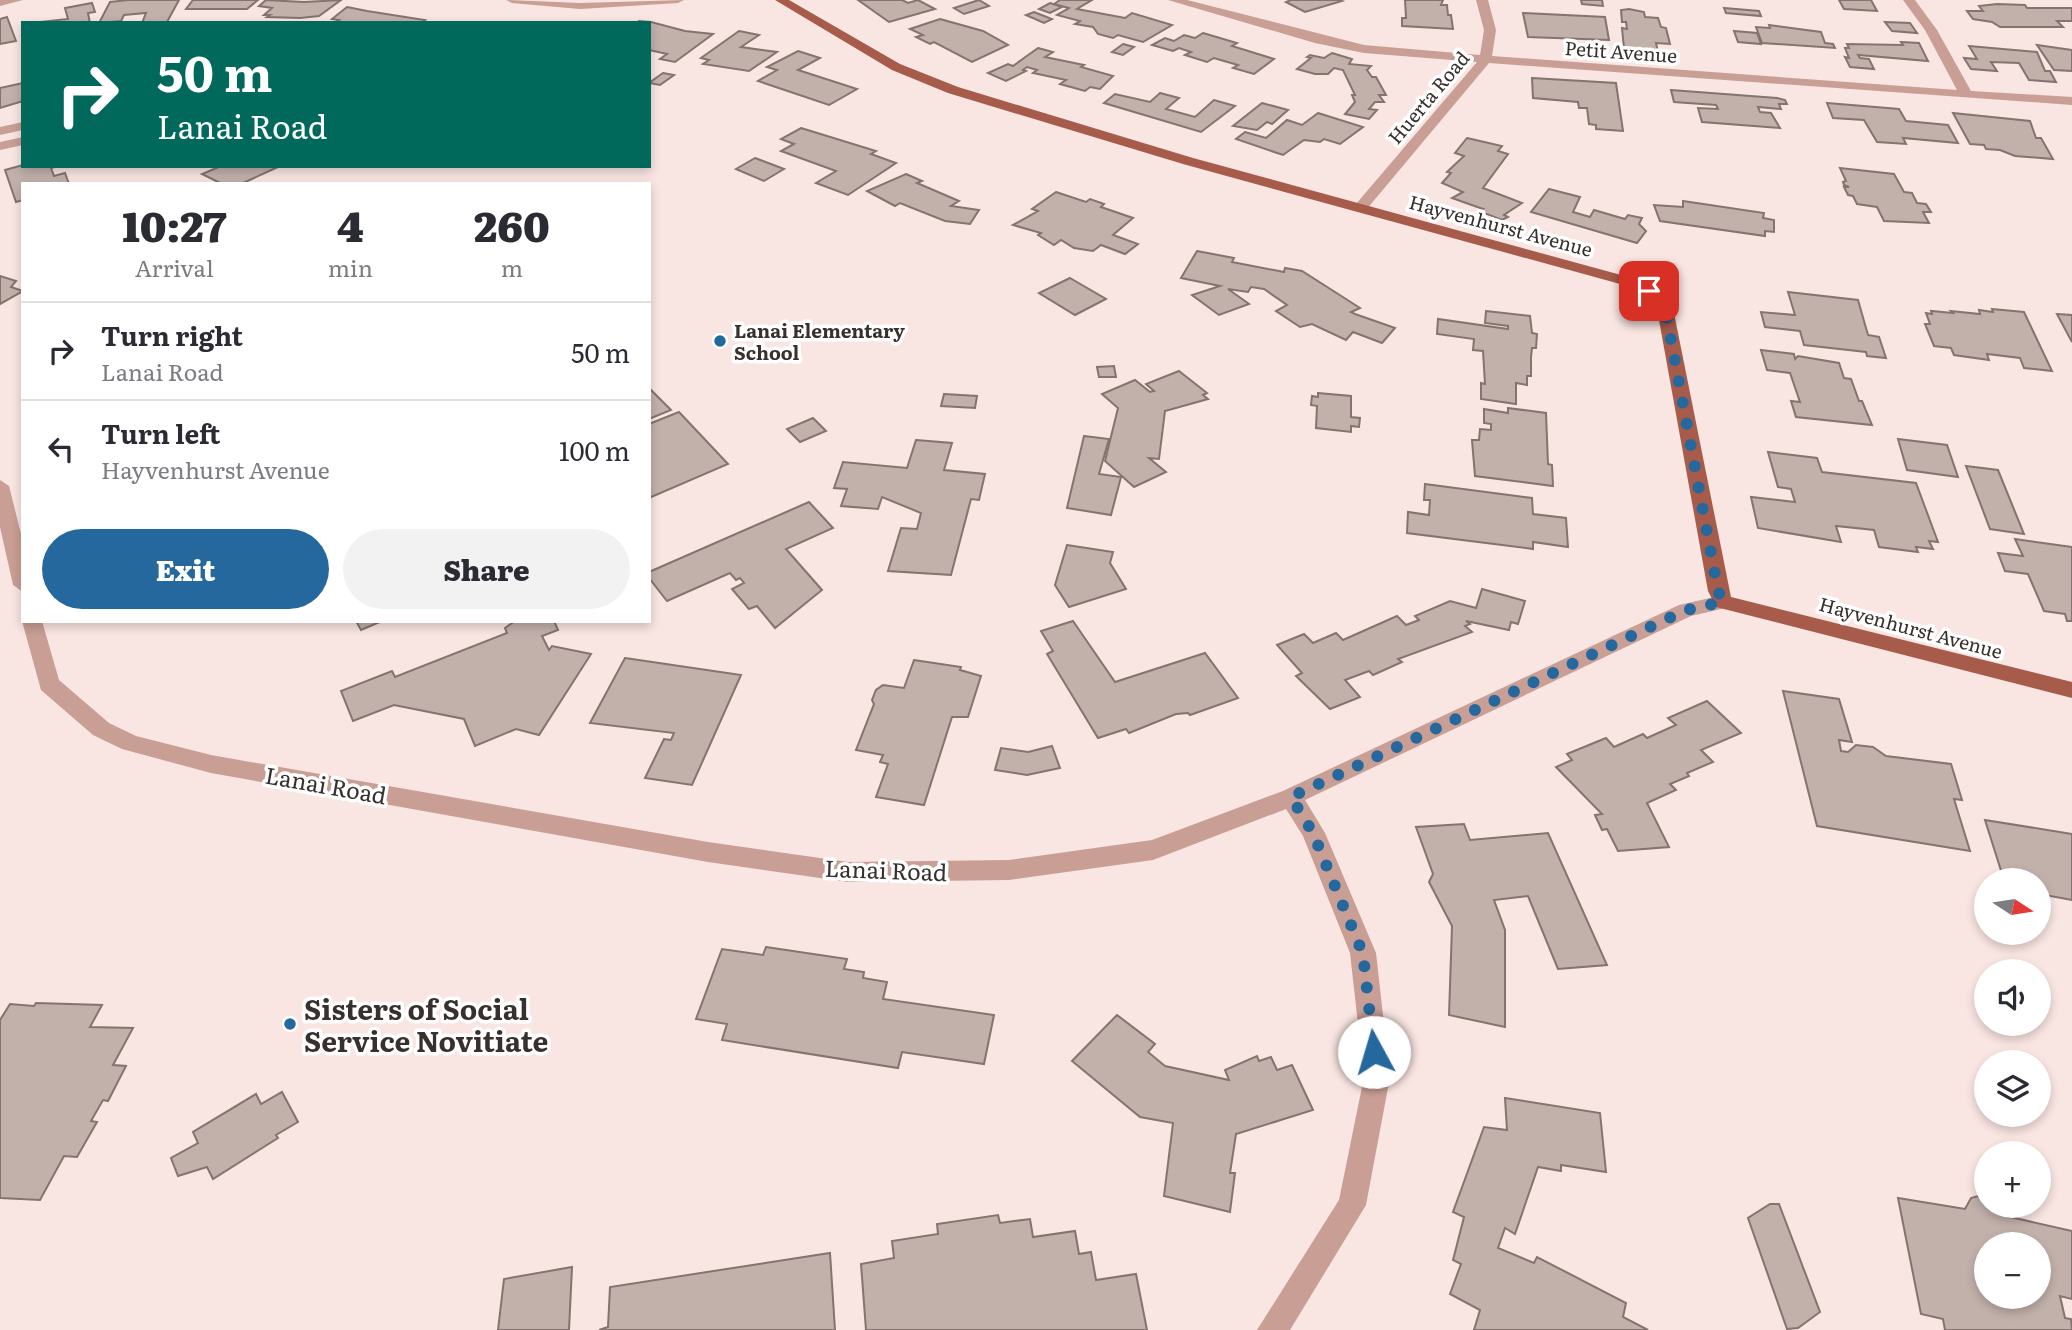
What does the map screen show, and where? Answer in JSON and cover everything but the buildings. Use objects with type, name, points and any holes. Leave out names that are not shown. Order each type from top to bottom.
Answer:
[{"type":"main road","name":"Hayvenhurst Avenue","points":[[781,0],[923,80],[1188,161],[1637,284],[1657,298],[1665,308],[1718,591],[1723,602],[2072,690]]},
{"type":"street","points":[[0,3],[17,0]]},
{"type":"street","points":[[512,0],[580,6],[678,0]]},
{"type":"street","name":"Petit Avenue","points":[[1174,0],[1364,49],[1485,60],[2072,101]]},
{"type":"street","name":"Huerta Road","points":[[1361,207],[1485,60],[1491,38],[1489,16],[1482,0]]},
{"type":"street","points":[[1909,0],[1927,23],[1966,94]]},
{"type":"street","points":[[0,131],[21,126]]},
{"type":"street","points":[[0,146],[21,141]]},
{"type":"street","points":[[2,497],[21,577]]},
{"type":"street","name":"Lanai Road","points":[[33,623],[49,684],[101,729],[130,743],[211,764],[708,852],[810,867],[848,872],[1009,870],[1153,850],[1291,797],[1686,610],[1723,602]]},
{"type":"street","points":[[1272,1330],[1352,1205],[1377,1077],[1363,954],[1313,833],[1291,797]]},
{"type":"place","name":"Lanai Elementary School","points":[[720,341]]},
{"type":"place","name":"Sisters of Social Service Novitiate","points":[[290,1024]]},
{"type":"route","points":[[1374,1052],[1363,954],[1313,833],[1291,797],[1686,610],[1723,602],[1718,591],[1665,308],[1649,291]]}]
